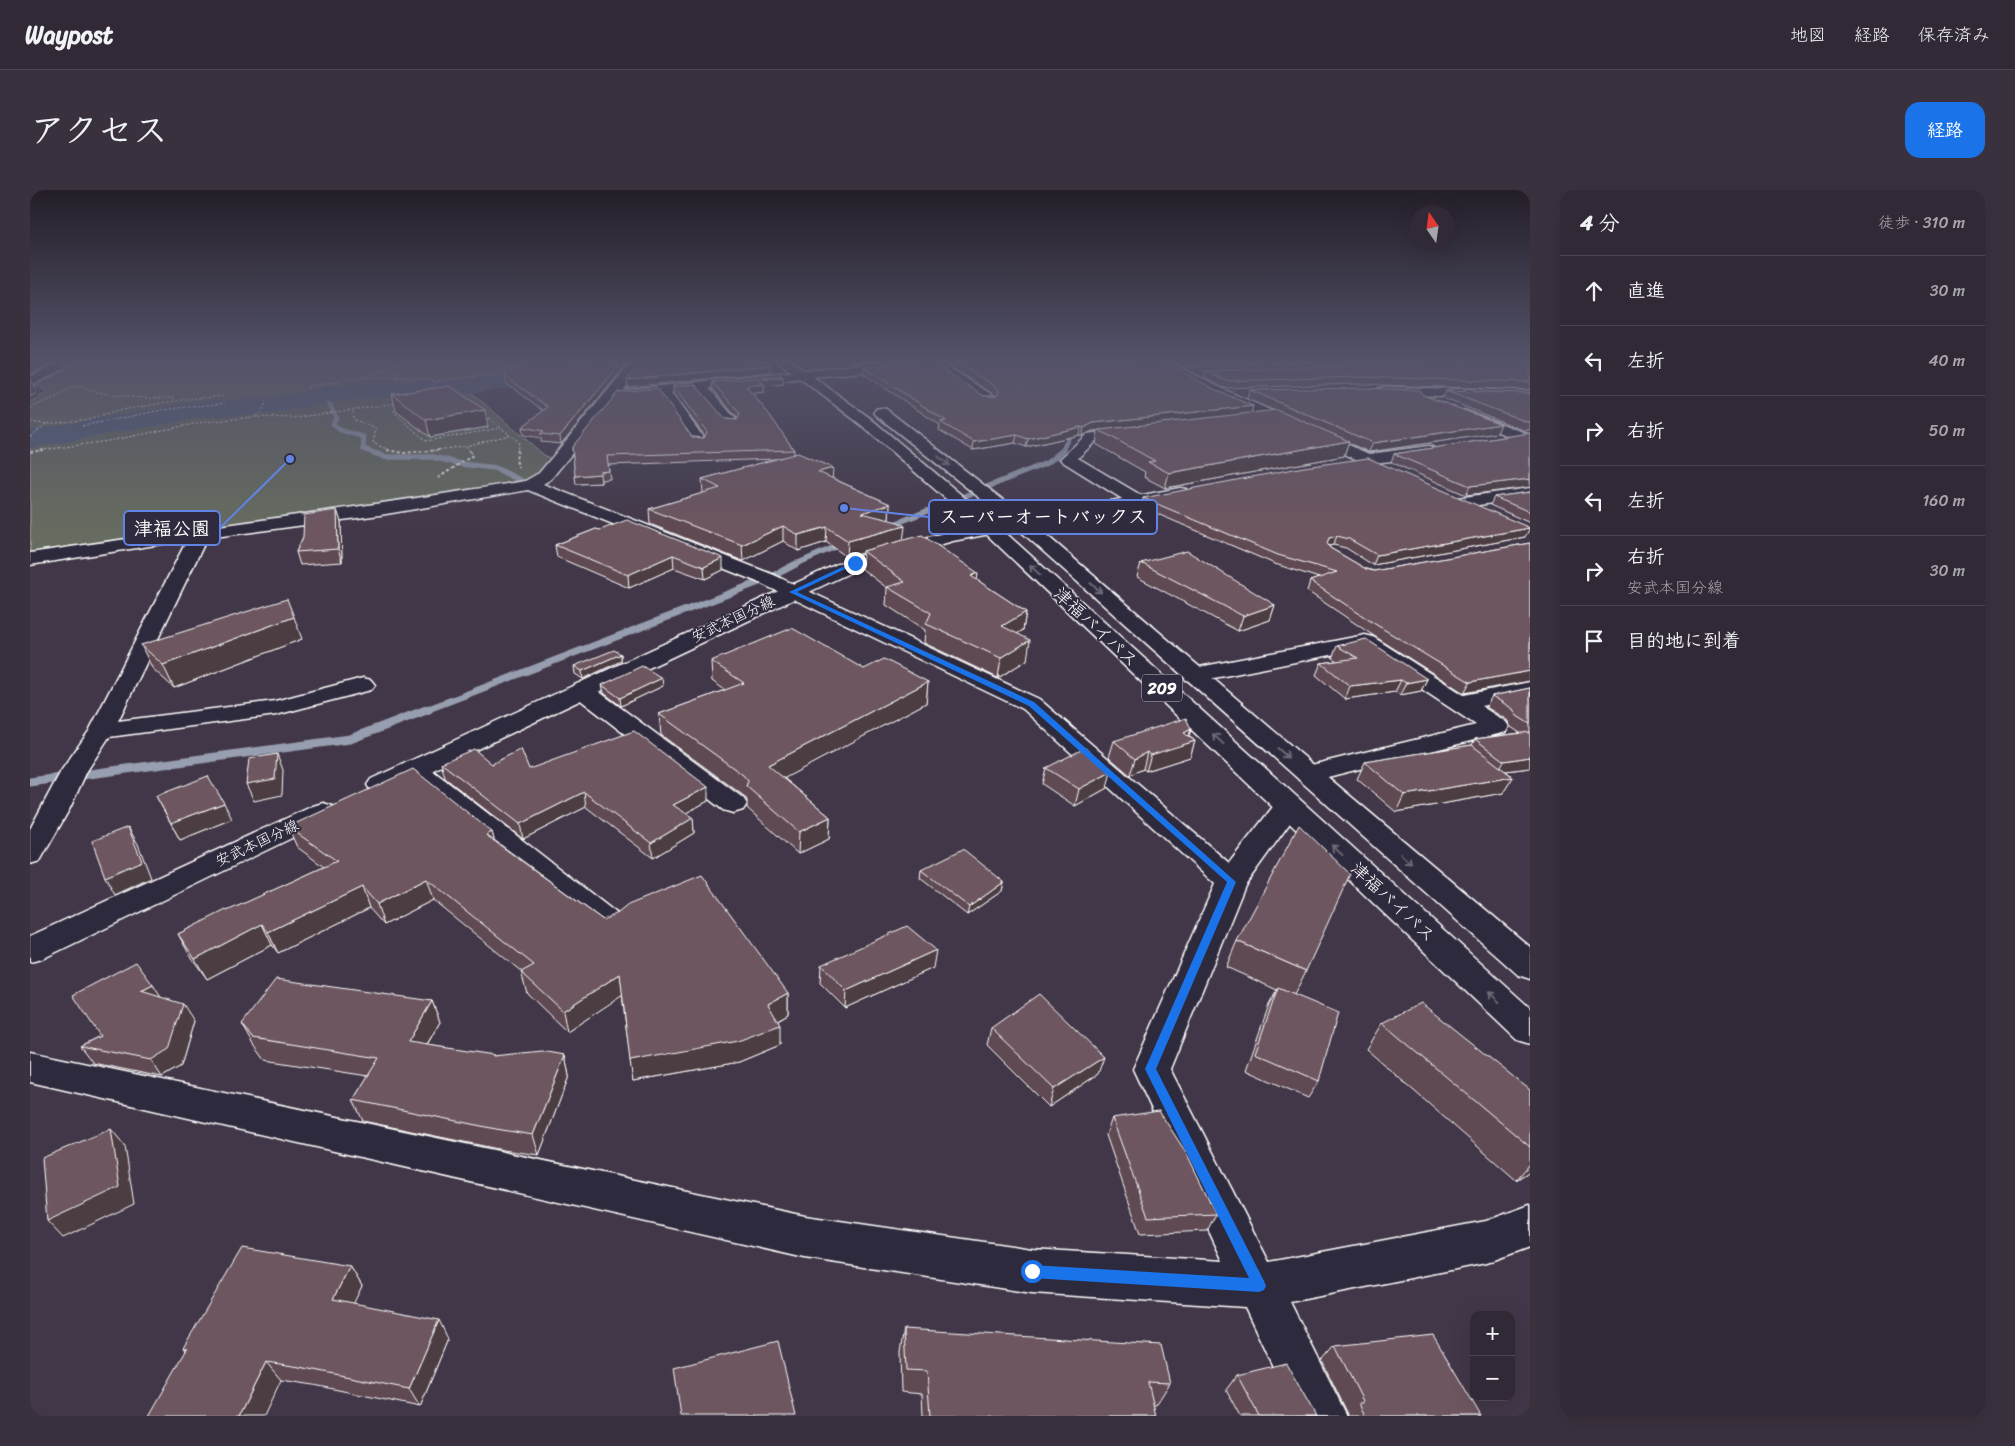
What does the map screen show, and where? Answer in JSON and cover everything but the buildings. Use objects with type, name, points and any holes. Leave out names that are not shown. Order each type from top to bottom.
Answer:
[{"type":"main road","points":[[30,559],[200,533],[380,510],[530,485],[545,476],[595,417]]},
{"type":"main road","points":[[682,417],[699,441]]},
{"type":"main road","points":[[727,417],[732,423]]},
{"type":"main road","name":"津福バイパス","points":[[861,417],[991,529],[1530,1030]]},
{"type":"main road","name":"津福バイパス","points":[[888,417],[1023,524],[1530,966]]},
{"type":"main road","points":[[1475,417],[1526,436]]},
{"type":"main road","points":[[1245,420],[1274,418],[1393,471]]},
{"type":"main road","points":[[1138,501],[1068,459],[1092,436],[1149,430]]},
{"type":"main road","points":[[1492,441],[1526,436]]},
{"type":"main road","points":[[1339,464],[1444,449]]},
{"type":"main road","points":[[530,485],[767,579],[1031,704],[1231,882]]},
{"type":"main road","name":"安武本国分線","points":[[30,950],[855,563],[951,536],[1196,490]]},
{"type":"main road","points":[[1464,502],[1530,493]]},
{"type":"main road","points":[[1447,494],[1489,513]]},
{"type":"main road","points":[[30,854],[74,771],[101,731],[200,533]]},
{"type":"main road","points":[[1194,675],[1365,642],[1498,728],[1308,774]]},
{"type":"main road","points":[[101,731],[276,708],[363,685]]},
{"type":"main road","points":[[1459,703],[1530,689]]},
{"type":"main road","points":[[582,690],[733,804]]},
{"type":"main road","points":[[414,769],[608,924]]},
{"type":"main road","points":[[1289,806],[1231,882],[1151,1069],[1322,1416]]},
{"type":"main road","points":[[30,1067],[805,1237],[1032,1271],[1259,1286],[1486,1242],[1530,1226]]},
{"type":"path","points":[[30,422],[46,424],[94,417]]},
{"type":"path","points":[[82,426],[124,417]]},
{"type":"path","points":[[30,452],[108,441],[204,422],[253,417]]},
{"type":"path","points":[[263,417],[301,417]]},
{"type":"path","points":[[353,417],[353,419],[376,429],[373,443],[378,448],[399,453],[466,446],[510,435]]},
{"type":"path","points":[[400,417],[426,442],[501,428]]},
{"type":"path","points":[[487,417],[519,442],[516,459],[517,467],[552,468]]},
{"type":"path","points":[[84,420],[92,424]]},
{"type":"path","points":[[30,437],[46,424]]},
{"type":"path","points":[[435,479],[458,467],[474,455],[466,446]]},
{"type":"green space","points":[[30,417],[500,417],[544,455],[558,463],[531,481],[30,555]]},
{"type":"waterway","points":[[30,439],[156,417]]},
{"type":"waterway","points":[[336,417],[333,424],[340,430],[364,437],[363,449],[366,450]]},
{"type":"waterway","points":[[1062,451],[1069,437],[1063,428]]},
{"type":"waterway","points":[[366,450],[385,457],[433,457],[461,464],[495,468],[530,485]]},
{"type":"waterway","points":[[887,527],[1047,463],[1062,451]]},
{"type":"waterway","points":[[794,565],[844,543]]},
{"type":"waterway","points":[[426,710],[767,579],[794,565]]},
{"type":"waterway","points":[[30,782],[350,739],[429,709]]},
{"type":"place","name":"津福公園","points":[[290,459]]},
{"type":"place","name":"スーパーオートバックス","points":[[844,508]]},
{"type":"route","points":[[855,563],[792,592],[1031,704],[1231,882],[1151,1069],[1259,1286],[1032,1271]]}]
